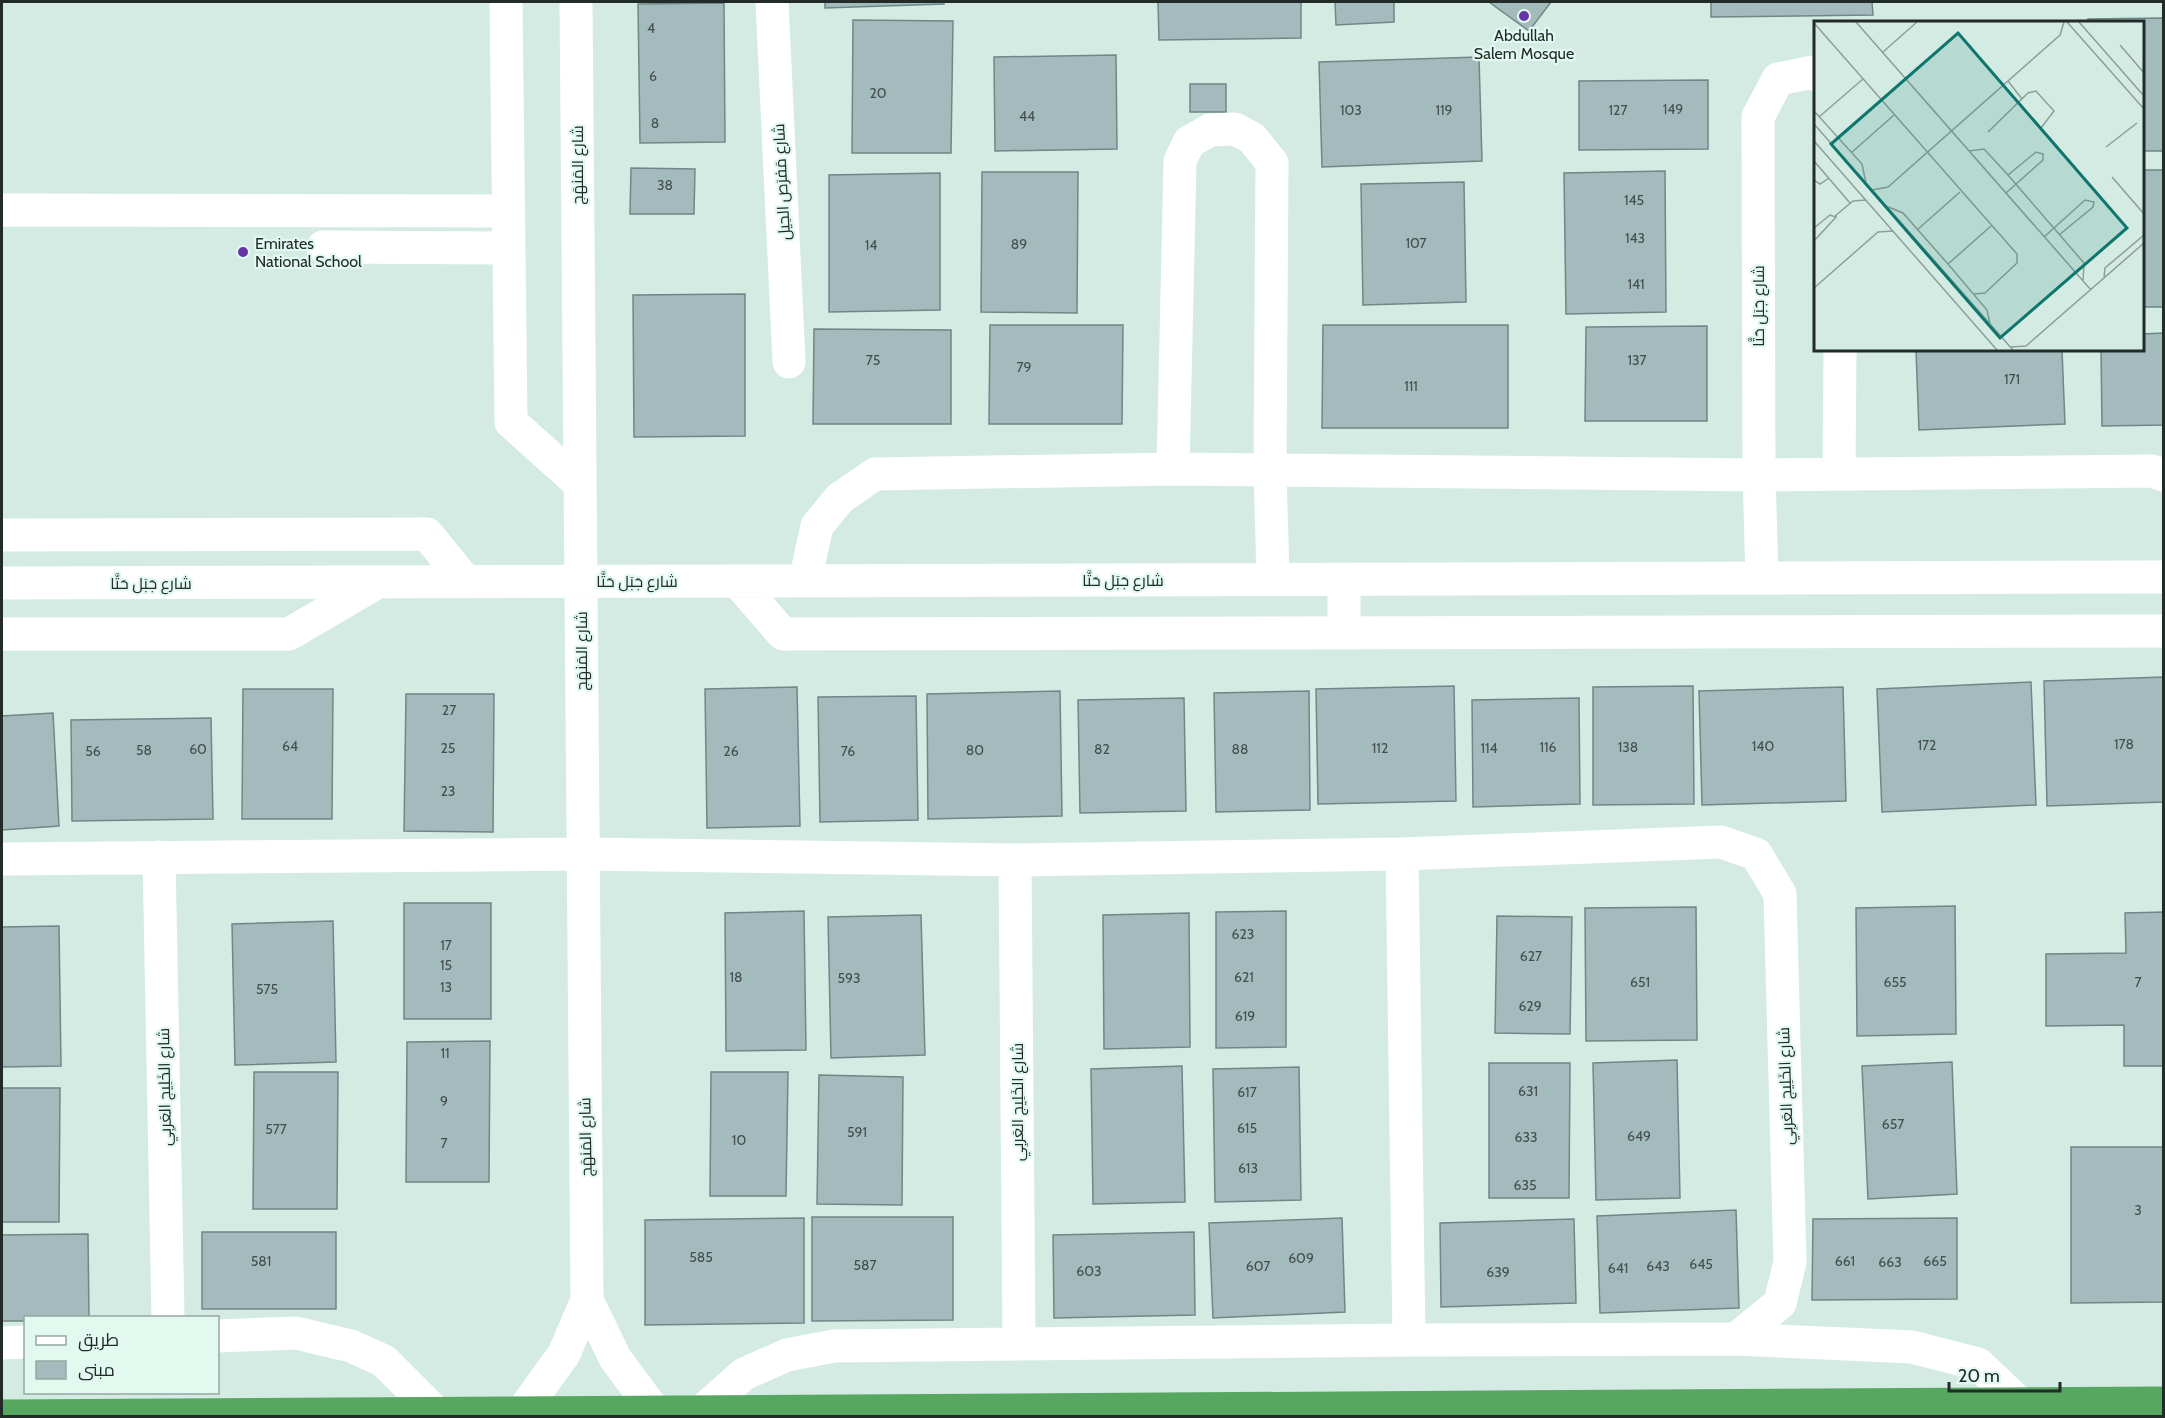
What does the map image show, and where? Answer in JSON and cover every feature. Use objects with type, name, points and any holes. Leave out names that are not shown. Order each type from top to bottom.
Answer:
[{"type":"highway","points":[[2,1416],[2163,1402]]},
{"type":"street","points":[[506,2],[511,422],[580,484]]},
{"type":"street","name":"شارع المَنهَج","points":[[522,1412],[564,1354],[587,1300],[576,2]]},
{"type":"street","name":"شارع مَفرَص الحِيل","points":[[772,2],[789,362]]},
{"type":"street","name":"شارع جَبَل حَتَّا","points":[[1762,578],[1759,475],[1758,117],[1778,79],[1814,74]]},
{"type":"street","points":[[1173,469],[1180,161],[1189,142],[1210,130],[1235,129],[1252,138],[1272,163],[1270,470],[1273,579]]},
{"type":"street","points":[[2,210],[508,212]]},
{"type":"street","points":[[323,247],[509,248]]},
{"type":"street","points":[[1839,474],[1840,351]]},
{"type":"street","points":[[805,581],[817,526],[840,498],[874,474],[1173,469],[1759,475],[2152,471],[2163,475]]},
{"type":"street","points":[[2,535],[427,534],[466,582]]},
{"type":"street","name":"شارع جَبَل حَتَّا","points":[[2,583],[2163,577]]},
{"type":"street","points":[[1344,580],[1344,633]]},
{"type":"street","points":[[737,581],[783,634],[2163,631]]},
{"type":"street","points":[[2,634],[289,634],[378,582]]},
{"type":"street","name":"شارع الخَلِيج العَربِي","points":[[1402,854],[1721,842],[1756,854],[1780,894],[1790,1262],[1780,1303],[1736,1339]]},
{"type":"street","points":[[2,859],[583,854],[1015,860],[1402,854],[1409,1340]]},
{"type":"street","name":"شارع الخَلِيج العَربِي","points":[[159,857],[168,1316]]},
{"type":"street","name":"شارع الخَلِيج العَربِي","points":[[1015,860],[1019,1344]]},
{"type":"street","name":"شارع المَنهَج","points":[[587,1300],[615,1358],[655,1412]]},
{"type":"street","points":[[219,1336],[296,1333],[351,1346],[384,1361],[436,1413]]},
{"type":"street","points":[[701,1412],[744,1374],[787,1355],[834,1346],[1409,1340],[1736,1339],[1912,1347],[1978,1364],[2019,1404]]},
{"type":"street","points":[[2,1342],[24,1342]]},
{"type":"building","points":[[825,2],[944,2],[944,4],[825,8]]},
{"type":"building","points":[[1158,2],[1301,2],[1301,38],[1159,40]]},
{"type":"building","points":[[1335,2],[1394,2],[1394,22],[1336,25]]},
{"type":"building","name":"Abdullah Salem Mosque","points":[[1489,2],[1551,2],[1529,31]]},
{"type":"building","points":[[1711,2],[1872,2],[1873,15],[1711,17]]},
{"type":"building","points":[[724,3],[725,142],[640,143],[638,4]]},
{"type":"building","points":[[2164,18],[2164,151],[2144,151],[2144,21],[2088,21],[2088,19]]},
{"type":"building","points":[[853,20],[953,21],[951,153],[852,153]]},
{"type":"building","points":[[1116,55],[1117,149],[995,151],[994,57]]},
{"type":"building","points":[[1479,57],[1482,161],[1322,167],[1319,62]]},
{"type":"building","points":[[1708,80],[1708,149],[1579,150],[1579,81]]},
{"type":"building","points":[[1190,84],[1226,84],[1226,112],[1190,112]]},
{"type":"building","points":[[631,168],[695,169],[694,214],[630,214]]},
{"type":"building","points":[[2144,170],[2164,170],[2164,307],[2144,307]]},
{"type":"building","points":[[1665,171],[1666,312],[1566,314],[1564,173]]},
{"type":"building","points":[[982,172],[1078,172],[1077,313],[981,312]]},
{"type":"building","points":[[940,173],[940,310],[829,312],[829,175]]},
{"type":"building","points":[[1464,182],[1466,302],[1363,305],[1361,184]]},
{"type":"building","points":[[745,294],[745,436],[634,437],[633,295]]},
{"type":"building","points":[[990,325],[1123,325],[1122,424],[989,424]]},
{"type":"building","points":[[1323,325],[1508,325],[1508,428],[1322,428]]},
{"type":"building","points":[[1707,326],[1707,421],[1585,421],[1586,327]]},
{"type":"building","points":[[814,329],[951,330],[951,424],[813,424]]},
{"type":"building","points":[[2164,333],[2164,425],[2102,426],[2101,351],[2144,351],[2144,334]]},
{"type":"building","points":[[1916,351],[2062,351],[2065,424],[1919,430]]},
{"type":"building","points":[[2164,677],[2164,802],[2047,806],[2044,681]]},
{"type":"building","points":[[2031,682],[2036,805],[1882,812],[1877,689]]},
{"type":"building","points":[[1454,686],[1456,801],[1318,804],[1316,689]]},
{"type":"building","points":[[1693,686],[1694,804],[1593,805],[1593,687]]},
{"type":"building","points":[[797,687],[800,826],[707,828],[705,689]]},
{"type":"building","points":[[1843,687],[1846,801],[1702,805],[1699,691]]},
{"type":"building","points":[[243,689],[333,689],[332,819],[242,819]]},
{"type":"building","points":[[1060,691],[1062,816],[928,819],[927,694]]},
{"type":"building","points":[[1309,691],[1310,810],[1216,812],[1214,693]]},
{"type":"building","points":[[406,694],[494,694],[493,832],[404,831]]},
{"type":"building","points":[[916,696],[918,820],[820,822],[818,697]]},
{"type":"building","points":[[1184,698],[1186,811],[1080,813],[1078,700]]},
{"type":"building","points":[[1579,698],[1580,804],[1473,807],[1472,700]]},
{"type":"building","points":[[53,713],[59,826],[2,830],[2,716]]},
{"type":"building","points":[[211,718],[213,819],[72,821],[71,720]]},
{"type":"building","points":[[404,903],[491,903],[491,1019],[404,1019]]},
{"type":"building","points":[[1955,906],[1956,1034],[1857,1036],[1856,908]]},
{"type":"building","points":[[1696,907],[1697,1040],[1586,1041],[1585,908]]},
{"type":"building","points":[[804,911],[806,1050],[726,1051],[725,913]]},
{"type":"building","points":[[1286,911],[1286,1047],[1216,1048],[1216,912]]},
{"type":"building","points":[[2164,912],[2164,1066],[2124,1066],[2124,1025],[2046,1026],[2046,954],[2126,953],[2125,913]]},
{"type":"building","points":[[1189,913],[1190,1047],[1104,1049],[1103,915]]},
{"type":"building","points":[[921,915],[925,1055],[831,1058],[828,917]]},
{"type":"building","points":[[1497,916],[1572,917],[1570,1034],[1495,1033]]},
{"type":"building","points":[[333,921],[336,1062],[235,1065],[232,924]]},
{"type":"building","points":[[59,926],[61,1066],[2,1067],[2,927]]},
{"type":"building","points":[[490,1041],[489,1182],[406,1182],[407,1042]]},
{"type":"building","points":[[1677,1060],[1680,1198],[1596,1200],[1593,1063]]},
{"type":"building","points":[[1952,1062],[1957,1194],[1868,1199],[1862,1066]]},
{"type":"building","points":[[1489,1063],[1570,1063],[1569,1198],[1489,1198]]},
{"type":"building","points":[[1182,1066],[1185,1202],[1093,1204],[1091,1069]]},
{"type":"building","points":[[1299,1067],[1301,1200],[1215,1202],[1213,1069]]},
{"type":"building","points":[[254,1072],[338,1072],[337,1209],[253,1209]]},
{"type":"building","points":[[711,1072],[788,1072],[786,1196],[710,1196]]},
{"type":"building","points":[[819,1075],[903,1077],[902,1205],[817,1204]]},
{"type":"building","points":[[2,1088],[60,1088],[59,1222],[2,1222]]},
{"type":"building","points":[[2071,1147],[2164,1147],[2164,1302],[2071,1303]]},
{"type":"building","points":[[1736,1210],[1739,1308],[1600,1313],[1597,1216]]},
{"type":"building","points":[[812,1217],[953,1217],[953,1320],[812,1321]]},
{"type":"building","points":[[804,1218],[804,1323],[645,1325],[645,1220]]},
{"type":"building","points":[[1342,1218],[1345,1312],[1213,1318],[1209,1223]]},
{"type":"building","points":[[1957,1218],[1957,1299],[1812,1300],[1813,1219]]},
{"type":"building","points":[[1574,1219],[1576,1303],[1441,1307],[1440,1223]]},
{"type":"building","points":[[202,1232],[336,1232],[336,1309],[202,1309]]},
{"type":"building","points":[[1194,1232],[1195,1315],[1054,1318],[1053,1235]]},
{"type":"building","points":[[88,1234],[89,1316],[24,1316],[24,1321],[2,1321],[2,1235]]},
{"type":"place","name":"Abdullah Salem Mosque","points":[[1524,16]]},
{"type":"place","name":"Emirates National School","points":[[243,252]]}]
